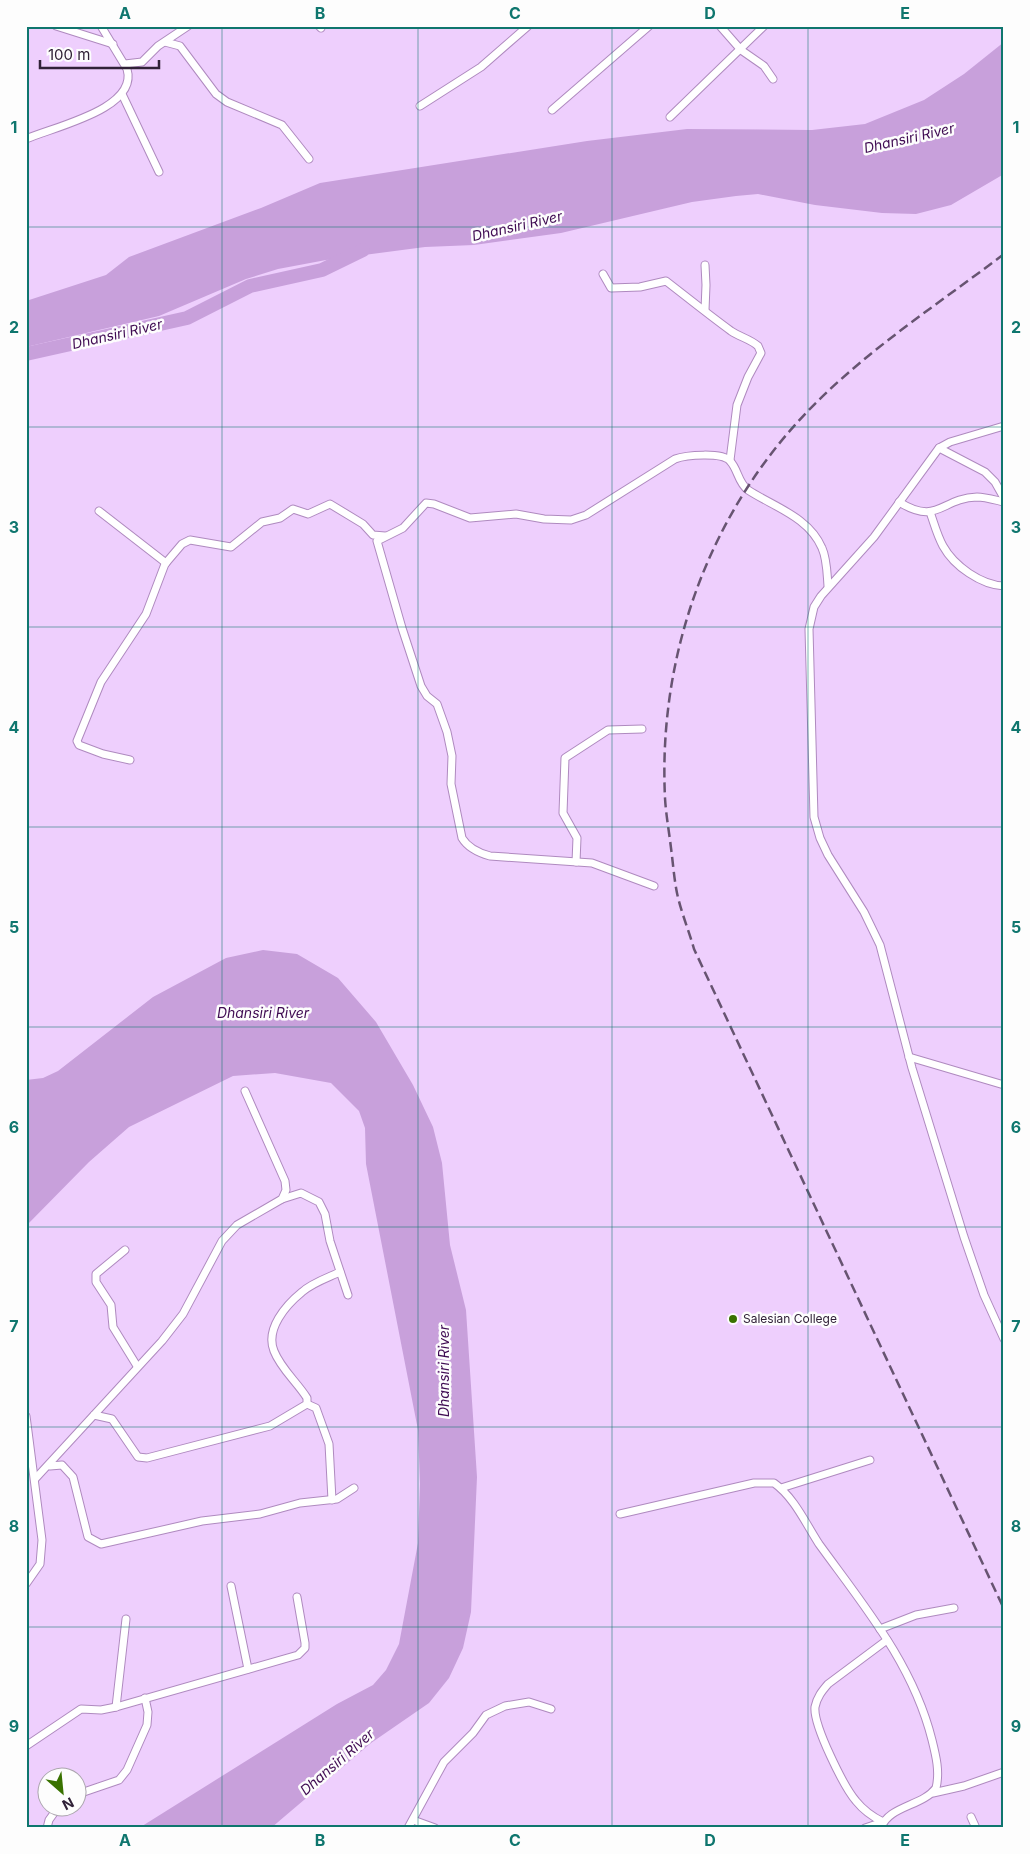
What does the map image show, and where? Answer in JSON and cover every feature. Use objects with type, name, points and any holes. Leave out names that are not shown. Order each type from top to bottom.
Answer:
[{"type":"street","points":[[56,26],[113,44]]},
{"type":"street","points":[[26,139],[100,111],[122,94],[128,85],[129,76],[125,64],[101,26]]},
{"type":"street","points":[[125,64],[142,62],[165,42],[188,26]]},
{"type":"street","points":[[420,106],[481,67],[528,26]]},
{"type":"street","points":[[552,110],[649,26]]},
{"type":"street","points":[[720,26],[741,50],[764,66],[773,79]]},
{"type":"street","points":[[670,117],[764,26]]},
{"type":"street","points":[[165,42],[180,46],[209,86],[222,98],[282,125],[309,159]]},
{"type":"street","points":[[122,94],[159,172]]},
{"type":"street","points":[[704,265],[706,285],[705,310]]},
{"type":"street","points":[[603,274],[611,288],[640,287],[666,281],[687,299],[705,310],[733,332],[754,342],[760,349],[760,354],[737,405],[730,460],[746,489],[797,518],[808,528],[821,547],[828,586]]},
{"type":"street","points":[[1004,426],[950,442],[939,448],[874,537],[828,586],[814,607],[809,630],[814,817],[820,838],[828,855],[864,912],[880,945],[910,1057],[984,1295],[1004,1339]]},
{"type":"street","points":[[939,448],[985,472],[995,482],[1004,498]]},
{"type":"street","points":[[654,886],[604,866],[576,862],[490,856],[472,849],[462,838],[451,784],[452,756],[447,732],[437,704],[422,690],[377,544],[379,540],[407,525],[426,503],[434,504],[470,518],[516,514],[544,519],[571,520],[586,515],[681,457],[721,456],[730,460]]},
{"type":"street","points":[[899,502],[912,510],[930,512],[976,497],[1004,502]]},
{"type":"street","points":[[130,760],[103,754],[79,745],[77,741],[101,682],[146,614],[166,563],[187,541],[195,540],[231,547],[262,522],[280,518],[293,509],[308,514],[330,504],[363,524],[373,535],[388,536]]},
{"type":"street","points":[[99,512],[166,563]]},
{"type":"street","points":[[930,512],[944,547],[956,561],[985,584],[1004,586]]},
{"type":"street","points":[[576,862],[577,838],[562,813],[565,758],[608,730],[642,729]]},
{"type":"street","points":[[910,1057],[1004,1085]]},
{"type":"street","points":[[245,1091],[284,1181],[286,1190],[282,1200]]},
{"type":"street","points":[[35,1479],[162,1341],[183,1314],[222,1241],[237,1225],[282,1200],[301,1193],[314,1198],[319,1202],[325,1214],[330,1241],[348,1295]]},
{"type":"street","points":[[125,1250],[96,1274],[96,1282],[111,1305],[113,1327],[137,1366]]},
{"type":"street","points":[[307,1404],[304,1392],[284,1368],[274,1350],[272,1332],[275,1324],[302,1291],[340,1272]]},
{"type":"street","points":[[94,1415],[112,1419],[138,1457],[148,1458],[270,1426],[307,1404]]},
{"type":"street","points":[[307,1404],[316,1408],[329,1444],[332,1500]]},
{"type":"street","points":[[26,1416],[34,1466],[42,1554],[40,1564],[26,1584]]},
{"type":"street","points":[[781,1488],[870,1460]]},
{"type":"street","points":[[49,1466],[62,1465],[71,1472],[88,1538],[101,1544],[202,1521],[260,1514],[300,1503],[332,1500],[354,1488]]},
{"type":"street","points":[[26,1469],[34,1466]]},
{"type":"street","points":[[620,1514],[754,1483],[774,1483],[781,1488],[863,1602],[912,1680],[927,1721],[937,1759],[938,1779],[932,1793]]},
{"type":"street","points":[[231,1586],[248,1668]]},
{"type":"street","points":[[26,1746],[81,1709],[100,1710],[116,1707],[248,1668],[294,1657],[303,1652],[306,1643],[297,1597]]},
{"type":"street","points":[[880,1628],[916,1614],[954,1608]]},
{"type":"street","points":[[116,1707],[126,1619]]},
{"type":"street","points":[[882,1825],[851,1794],[823,1738],[815,1716],[815,1706],[822,1691],[828,1684],[887,1640]]},
{"type":"street","points":[[88,1791],[119,1780],[127,1770],[148,1724],[145,1698]]},
{"type":"street","points":[[408,1828],[444,1762],[473,1734],[486,1715],[505,1706],[530,1702],[551,1708]]},
{"type":"street","points":[[865,1828],[882,1825],[932,1793],[964,1786],[1004,1772]]},
{"type":"street","points":[[47,1828],[54,1816]]},
{"type":"street","points":[[971,1817],[976,1828]]},
{"type":"street","points":[[413,1820],[435,1828]]},
{"type":"water","name":"Dhansiri River","points":[[1004,42],[1004,174],[951,205],[916,214],[882,213],[815,205],[758,194],[692,202],[561,233],[474,245],[425,247],[326,260],[278,269],[246,279],[159,316],[26,347],[26,301],[106,275],[129,257],[261,208],[320,183],[587,141],[687,129],[812,130],[865,124],[924,100],[964,74]]},
{"type":"water","name":"Dhansiri River","points":[[263,950],[297,954],[338,978],[376,1022],[413,1085],[433,1127],[442,1163],[450,1245],[466,1310],[477,1477],[471,1612],[463,1648],[449,1678],[429,1703],[371,1743],[271,1828],[139,1828],[337,1704],[373,1685],[386,1670],[399,1644],[418,1543],[420,1484],[418,1430],[366,1164],[365,1128],[359,1111],[331,1083],[275,1073],[233,1076],[129,1127],[89,1162],[26,1226],[26,1080],[43,1078],[58,1071],[153,997],[226,958]]},
{"type":"waterway","name":"Dhansiri River","points":[[26,354],[187,318],[250,286],[322,270],[363,250]]},
{"type":"railway","points":[[1004,254],[876,349],[828,391],[806,413],[772,453],[742,497],[716,543],[696,591],[681,641],[670,692],[665,745],[665,798],[674,876],[677,893],[694,949],[1004,1609]]},
{"type":"place","name":"Salesian College","points":[[733,1319]]}]
